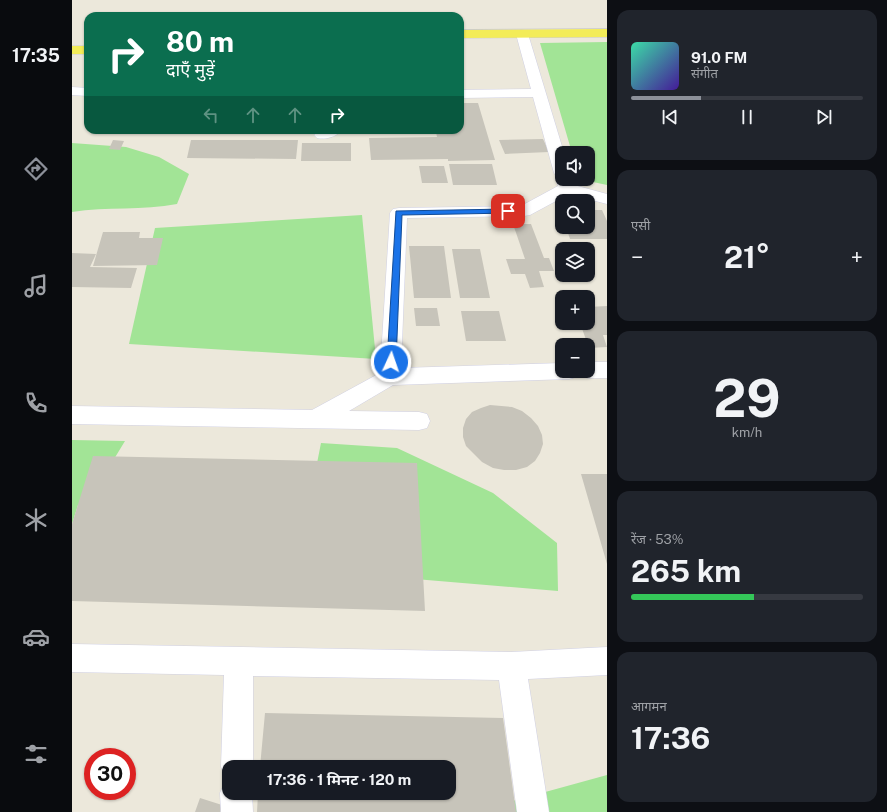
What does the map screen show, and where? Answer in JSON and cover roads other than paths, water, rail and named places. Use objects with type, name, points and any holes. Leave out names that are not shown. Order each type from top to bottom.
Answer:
[{"type":"main road","points":[[464,34],[607,33]]},
{"type":"main road","points":[[72,50],[84,50]]},
{"type":"street","points":[[522,34],[555,148]]},
{"type":"street","points":[[72,92],[84,92]]},
{"type":"street","points":[[464,94],[539,92]]},
{"type":"street","points":[[390,377],[399,213],[524,211],[556,186]]},
{"type":"street","points":[[578,186],[607,199]]},
{"type":"street","points":[[595,370],[607,370]]},
{"type":"street","points":[[315,419],[390,377],[555,371]]},
{"type":"street","points":[[72,415],[419,421]]},
{"type":"street","points":[[72,658],[511,666],[607,661]]},
{"type":"street","points":[[237,760],[239,661]]},
{"type":"street","points":[[511,666],[533,812]]},
{"type":"street","points":[[236,800],[237,812]]}]
